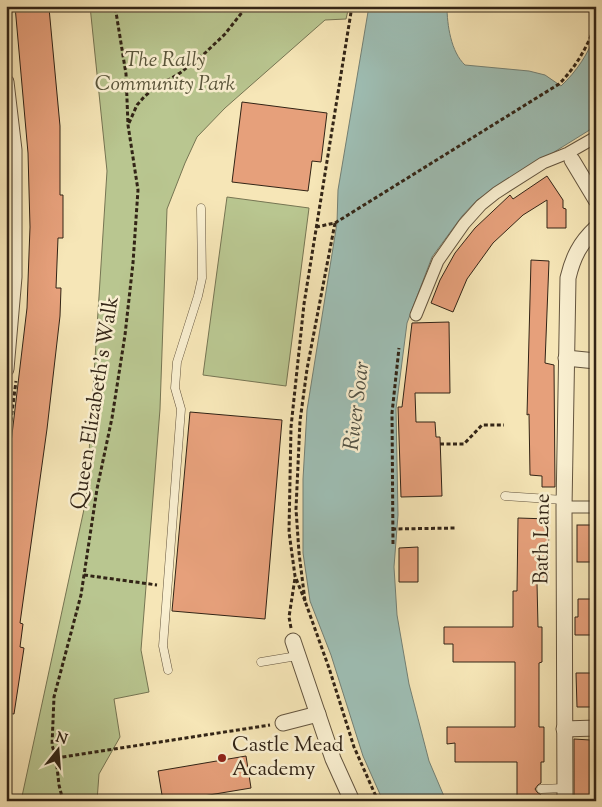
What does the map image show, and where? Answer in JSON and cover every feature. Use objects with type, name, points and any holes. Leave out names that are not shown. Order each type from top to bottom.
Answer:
[{"type":"street","points":[[6,82],[10,149],[10,275],[6,369]]},
{"type":"street","points":[[416,316],[438,261],[464,224],[481,205],[496,193],[543,163],[568,153],[596,137]]},
{"type":"street","points":[[572,160],[596,200]]},
{"type":"street","name":"Bath Lane","points":[[564,794],[564,504],[568,278],[578,249],[596,228]]},
{"type":"street","points":[[566,358],[596,361]]},
{"type":"street","points":[[564,504],[596,507]]},
{"type":"street","points":[[295,648],[333,759],[352,801]]},
{"type":"street","points":[[283,723],[318,714]]},
{"type":"street","points":[[564,728],[596,728]]},
{"type":"lane","points":[[168,670],[164,646],[181,409],[175,388],[177,362],[202,278],[202,208]]},
{"type":"lane","points":[[505,496],[564,504]]},
{"type":"lane","points":[[261,662],[295,648]]},
{"type":"lane","points":[[541,789],[564,794]]},
{"type":"path","name":"Queen Elizabeth's Walk","points":[[64,801],[59,785],[56,758],[52,745],[54,697],[72,637],[81,595],[97,489],[114,409],[133,263],[138,190],[128,125],[126,74],[115,6]]},
{"type":"path","points":[[230,6],[242,11]]},
{"type":"path","points":[[128,125],[137,105],[144,97],[152,89],[180,73],[204,54],[224,34],[247,6]]},
{"type":"path","points":[[352,6],[304,304],[291,427],[289,532],[295,576],[329,668],[354,748],[378,801]]},
{"type":"path","points":[[316,227],[335,223],[559,84],[575,66],[591,37],[596,23]]},
{"type":"path","points":[[305,601],[296,508],[300,421],[307,369],[335,223]]},
{"type":"path","points":[[393,544],[392,413],[399,348]]},
{"type":"path","points":[[6,385],[16,387]]},
{"type":"path","points":[[6,418],[12,419]]},
{"type":"path","points":[[440,444],[464,444],[482,425],[504,425]]},
{"type":"path","points":[[392,529],[457,528]]},
{"type":"path","points":[[84,575],[168,586]]},
{"type":"path","points":[[295,576],[289,617],[295,648]]},
{"type":"path","points":[[56,758],[283,723]]},
{"type":"green space","name":"The Rally Community Park","points":[[90,6],[349,6],[346,19],[325,20],[225,108],[197,137],[185,163],[167,209],[160,409],[141,650],[149,692],[114,699],[120,737],[99,774],[97,801],[21,801],[86,500],[107,171]]},
{"type":"green space","points":[[227,197],[309,208],[286,386],[203,375]]},
{"type":"water","name":"River Soar","points":[[369,6],[447,6],[449,30],[453,46],[460,60],[465,65],[529,71],[545,75],[561,86],[582,62],[596,33],[596,126],[477,200],[462,216],[432,257],[407,323],[396,409],[398,515],[394,567],[397,615],[409,684],[429,761],[446,801],[383,801],[363,756],[331,655],[310,601],[303,553],[303,479],[307,410],[337,223],[338,190]]},
{"type":"building","points":[[15,6],[38,6],[39,10],[49,8],[60,126],[60,195],[63,195],[63,238],[58,238],[56,288],[61,288],[60,316],[47,429],[20,623],[23,624],[20,647],[24,648],[14,714],[6,713],[6,485],[27,308],[30,227],[28,153]]},
{"type":"building","points":[[242,102],[327,113],[321,162],[312,161],[308,191],[232,182]]},
{"type":"building","points":[[547,176],[563,200],[563,208],[566,209],[566,228],[547,228],[547,200],[523,215],[493,243],[467,279],[453,312],[431,303],[440,280],[455,253],[475,228],[510,195],[513,199]]},
{"type":"building","points":[[531,260],[549,261],[545,363],[554,365],[555,487],[542,487],[542,476],[530,475],[529,414],[527,415]]},
{"type":"building","points":[[449,322],[450,393],[415,393],[416,422],[435,422],[436,437],[440,437],[442,496],[401,497],[398,407],[402,407],[412,323]]},
{"type":"building","points":[[190,412],[282,420],[265,619],[172,611]]},
{"type":"building","points":[[518,518],[549,519],[548,583],[537,583],[538,627],[542,627],[542,662],[539,663],[539,727],[544,727],[544,762],[541,762],[541,783],[535,789],[541,795],[541,801],[517,801],[517,762],[455,762],[455,743],[447,744],[447,727],[515,727],[515,662],[453,662],[453,644],[444,644],[444,627],[513,627],[513,591],[517,591]]},
{"type":"building","points":[[577,525],[596,525],[596,562],[577,562]]},
{"type":"building","points":[[418,547],[418,582],[399,582],[399,548]]},
{"type":"building","points":[[578,599],[596,599],[596,635],[575,635]]},
{"type":"building","points":[[576,673],[596,673],[596,707],[577,707]]},
{"type":"building","points":[[574,739],[590,740],[590,801],[574,801]]},
{"type":"building","points":[[246,756],[251,788],[163,801],[158,771]]},
{"type":"place","name":"Castle Mead Academy","points":[[222,758]]}]
